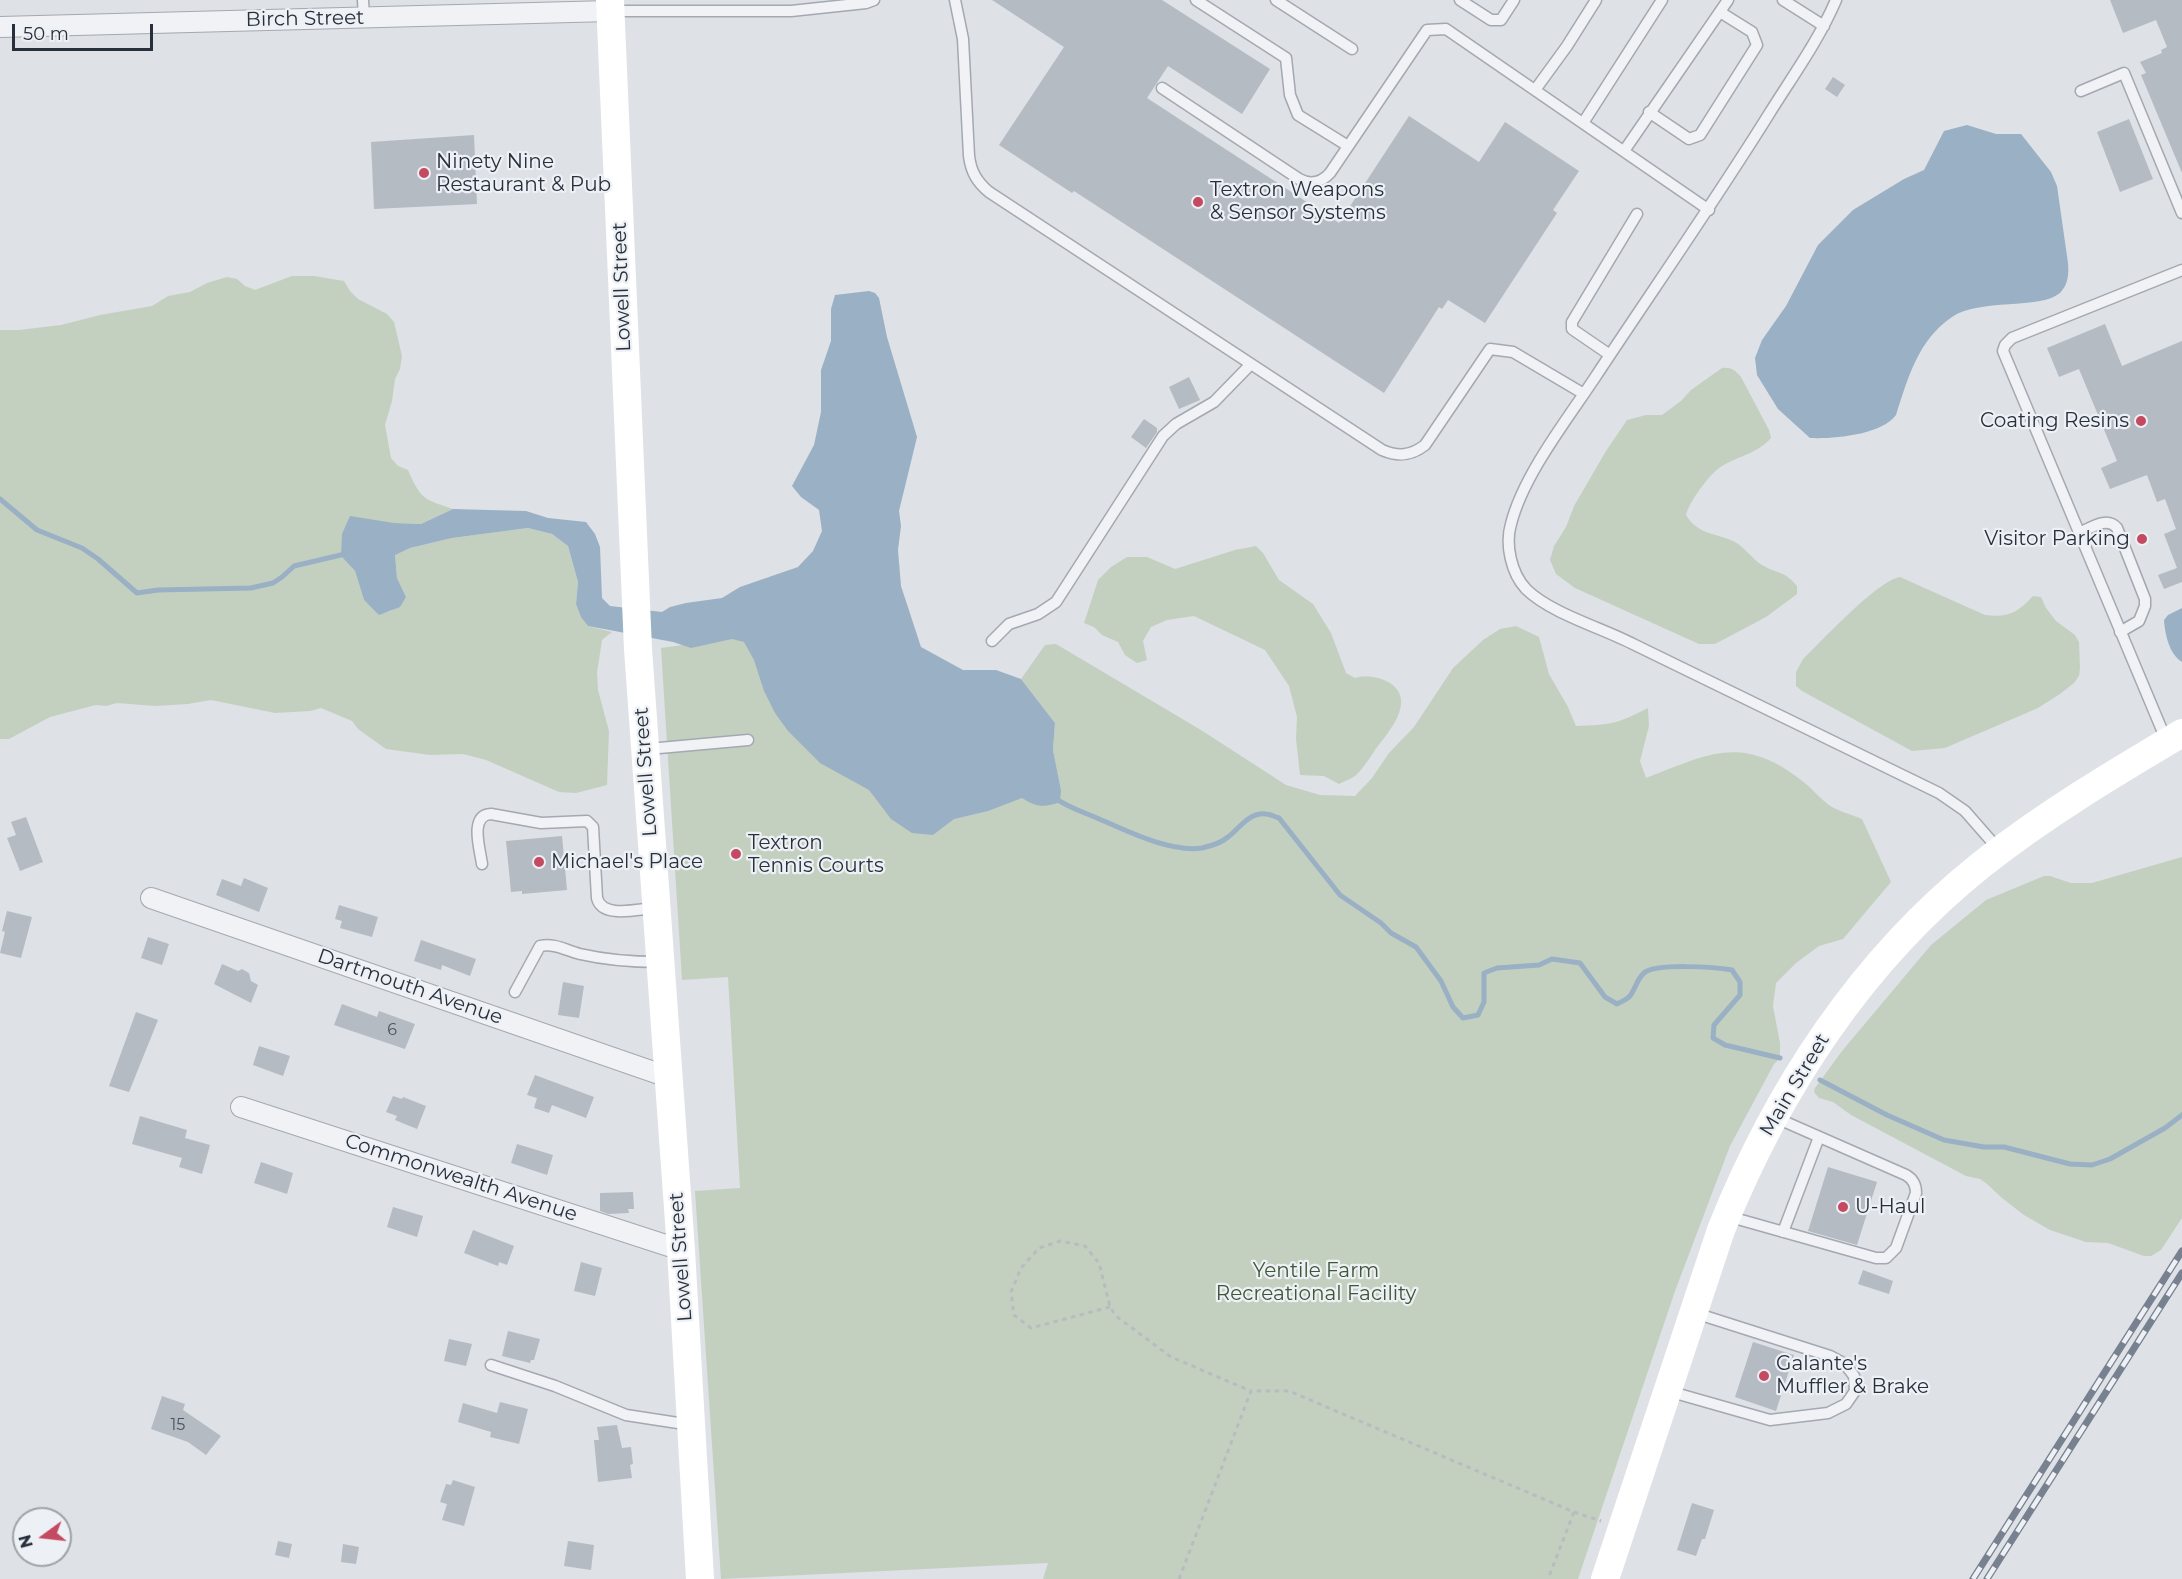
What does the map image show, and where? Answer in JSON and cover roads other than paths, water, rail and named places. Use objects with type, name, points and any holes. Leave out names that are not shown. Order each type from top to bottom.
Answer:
[{"type":"main road","name":"Lowell Street","points":[[610,5],[635,598],[681,1250],[700,1579]]},
{"type":"main road","name":"Main Street","points":[[1605,1579],[1693,1312],[1740,1182],[1773,1117],[1813,1052],[1858,990],[1929,913],[2000,851],[2064,806],[2174,738]]},
{"type":"street","name":"Birch Street","points":[[0,27],[364,9],[610,5]]},
{"type":"street","name":"Dartmouth Avenue","points":[[151,898],[668,1077]]},
{"type":"street","name":"Commonwealth Avenue","points":[[241,1107],[681,1250]]},
{"type":"lane","points":[[610,5],[791,10],[866,3],[874,0]]},
{"type":"lane","points":[[955,0],[963,37],[969,163],[978,182],[989,192],[1382,450],[1394,454],[1407,454],[1425,445],[1490,349],[1513,352],[1584,394]]},
{"type":"lane","points":[[1196,0],[1286,58],[1290,95],[1298,115],[1348,146]]},
{"type":"lane","points":[[1276,0],[1352,48]]},
{"type":"lane","points":[[1460,0],[1491,20],[1501,20],[1514,0]]},
{"type":"lane","points":[[1535,90],[1567,46],[1596,0]]},
{"type":"lane","points":[[1583,123],[1662,0]]},
{"type":"lane","points":[[1624,151],[1728,0]]},
{"type":"lane","points":[[1783,0],[1824,26]]},
{"type":"lane","points":[[1836,0],[1824,26],[1709,210],[1536,468],[1511,522],[1509,542],[1512,561],[1514,570],[1524,587],[1547,605],[1624,639],[1939,793],[1965,811],[2000,851]]},
{"type":"lane","points":[[1649,112],[1689,139],[1700,135],[1757,45],[1752,32],[1720,12]]},
{"type":"lane","points":[[1162,88],[1302,181],[1315,182],[1327,176],[1427,30],[1446,29],[1709,210]]},
{"type":"lane","points":[[2081,91],[2124,73],[2182,213]]},
{"type":"lane","points":[[1610,355],[1572,329],[1572,322],[1637,214]]},
{"type":"lane","points":[[2174,738],[2120,632],[2004,357],[2004,348],[2012,338],[2182,270]]},
{"type":"lane","points":[[992,641],[1009,624],[1038,614],[1056,602],[1162,436],[1176,424],[1214,402],[1251,364]]},
{"type":"lane","points":[[2079,533],[2106,522],[2112,523],[2117,528],[2144,596],[2145,604],[2139,621],[2120,632]]},
{"type":"lane","points":[[644,750],[748,740]]},
{"type":"lane","points":[[482,864],[477,826],[479,819],[484,815],[491,814],[544,824],[587,821],[593,827],[597,898],[600,905],[609,911],[656,908]]},
{"type":"lane","points":[[515,992],[540,946],[550,944],[578,953],[626,962],[659,962]]},
{"type":"lane","points":[[1727,1215],[1879,1259],[1890,1256],[1896,1248],[1916,1192],[1912,1179],[1773,1117]]},
{"type":"lane","points":[[1783,1232],[1819,1137]]},
{"type":"lane","points":[[1667,1391],[1770,1420],[1828,1413],[1846,1404],[1855,1391],[1854,1376],[1845,1364],[1830,1356],[1693,1312]]},
{"type":"lane","points":[[491,1365],[555,1386],[626,1415],[691,1425]]},
{"type":"water","points":[[1967,125],[1996,134],[2021,134],[2051,172],[2057,186],[2068,263],[2065,286],[2060,293],[2051,298],[1977,308],[1952,317],[1940,326],[1923,348],[1910,374],[1896,415],[1889,422],[1856,434],[1831,438],[1810,438],[1778,409],[1757,375],[1755,358],[1762,340],[1786,306],[1818,245],[1853,210],[1904,179],[1924,170],[1944,131]]},
{"type":"water","points":[[869,291],[875,293],[879,298],[887,337],[917,437],[899,511],[901,526],[898,550],[901,586],[921,647],[963,670],[996,670],[1021,679],[1055,723],[1053,750],[1061,790],[1060,802],[1040,806],[1022,798],[988,811],[954,819],[933,835],[912,833],[891,819],[869,790],[820,763],[788,731],[775,713],[764,691],[754,660],[744,642],[732,639],[691,648],[673,642],[588,626],[581,617],[576,604],[578,582],[568,546],[552,534],[528,528],[452,538],[410,548],[395,555],[397,578],[406,597],[400,607],[379,615],[364,600],[355,571],[341,556],[342,534],[350,516],[394,523],[421,524],[453,509],[526,511],[548,518],[586,522],[595,534],[600,547],[602,598],[610,606],[662,612],[670,607],[686,603],[722,598],[740,587],[798,567],[813,551],[822,531],[819,510],[801,497],[792,486],[814,445],[821,412],[821,370],[831,341],[831,309],[835,295]]},
{"type":"water","points":[[2182,608],[2182,662],[2171,649],[2164,620],[2168,615]]},
{"type":"waterway","points":[[0,499],[37,530],[82,548],[137,593],[158,590],[251,588],[273,583],[294,566],[345,554]]},
{"type":"waterway","points":[[1055,798],[1134,834],[1162,844],[1189,849],[1219,843],[1254,816],[1268,814],[1279,818],[1340,895],[1381,923],[1391,933],[1416,947],[1441,981],[1453,1007],[1463,1018],[1478,1015],[1484,1002],[1484,973],[1497,968],[1539,965],[1552,959],[1580,963],[1605,997],[1617,1004],[1629,997],[1641,976],[1650,970],[1686,967],[1732,970],[1740,982],[1740,995],[1714,1025],[1713,1038],[1725,1045],[1780,1058]]},
{"type":"waterway","points":[[1820,1080],[1887,1115],[1944,1140],[1984,1147],[2004,1147],[2070,1164],[2092,1165],[2110,1159],[2165,1128],[2182,1115]]},
{"type":"railway","points":[[1973,1579],[2182,1251]]},
{"type":"railway","points":[[1987,1579],[2182,1273]]},
{"type":"place","name":"Ninety Nine Restaurant & Pub","points":[[424,173]]},
{"type":"place","name":"Textron Weapons & Sensor Systems","points":[[1198,202]]},
{"type":"place","name":"Coating Resins","points":[[2141,421]]},
{"type":"place","name":"Visitor Parking","points":[[2142,539]]},
{"type":"place","name":"Textron Tennis Courts","points":[[736,854]]},
{"type":"place","name":"Michael's Place","points":[[539,862]]},
{"type":"place","name":"U-Haul","points":[[1843,1207]]},
{"type":"place","name":"Galante's Muffler & Brake","points":[[1764,1376]]},
{"type":"park label","name":"Yentile Farm Recreational Facility","points":[[1316,1282]]}]
